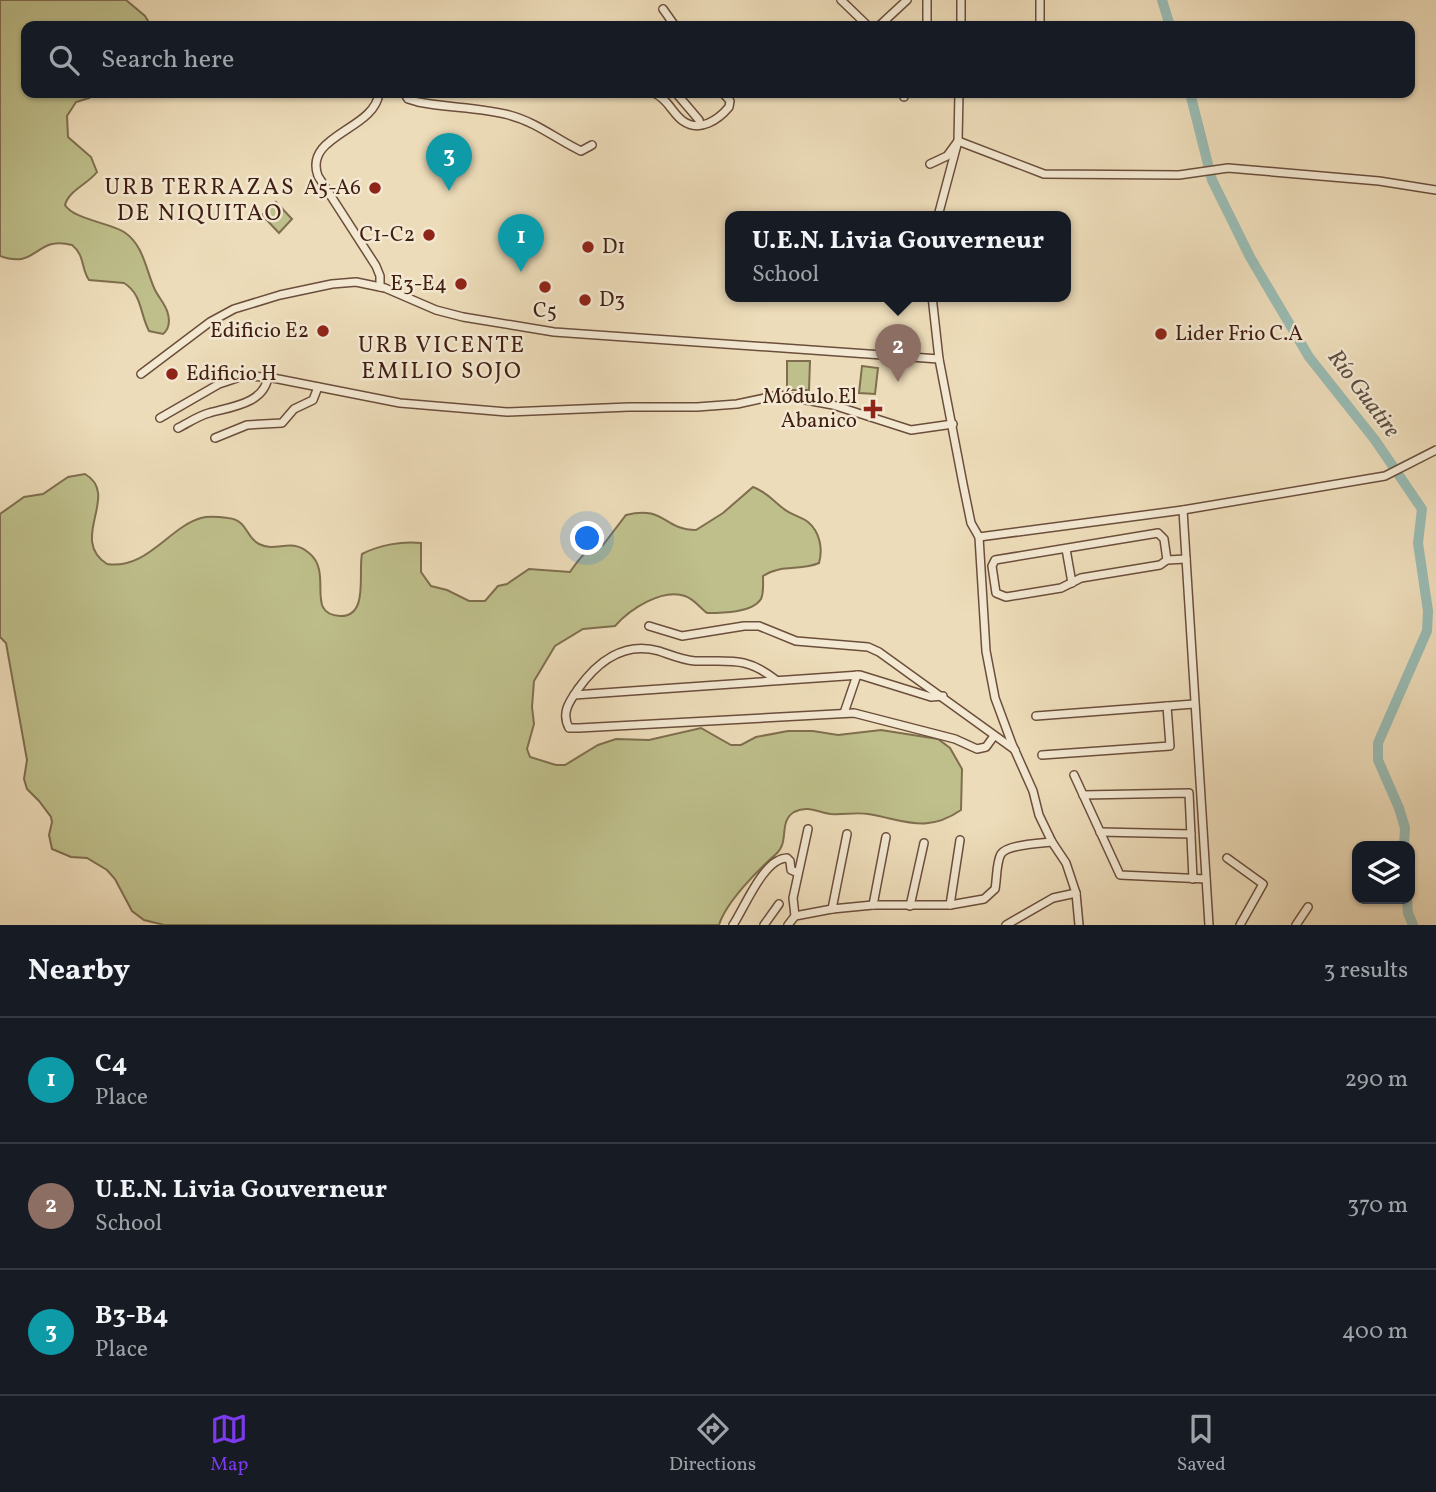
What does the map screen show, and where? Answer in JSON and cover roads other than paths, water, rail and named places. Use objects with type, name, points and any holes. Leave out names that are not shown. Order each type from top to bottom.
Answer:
[{"type":"street","points":[[853,0],[844,3],[862,21]]},
{"type":"street","points":[[884,21],[907,0]]},
{"type":"street","points":[[927,0],[927,21]]},
{"type":"street","points":[[961,0],[961,21]]},
{"type":"street","points":[[1040,0],[1040,21]]},
{"type":"street","points":[[663,9],[671,21]]},
{"type":"street","points":[[378,98],[369,114],[327,144],[317,158],[316,169],[376,266],[380,287]]},
{"type":"street","points":[[416,98],[437,106],[509,115],[540,127],[580,150],[592,145]]},
{"type":"street","points":[[662,98],[684,122],[700,125],[707,124],[729,107],[727,98]]},
{"type":"street","points":[[680,98],[699,120],[700,125]]},
{"type":"street","points":[[939,211],[958,141],[959,98]]},
{"type":"street","points":[[930,164],[947,156],[958,141]]},
{"type":"street","points":[[958,141],[1044,174],[1179,174],[1220,169],[1379,181],[1436,190]]},
{"type":"street","points":[[141,374],[210,321],[234,309],[280,295],[356,282],[380,287],[436,310],[463,317],[554,332],[939,359]]},
{"type":"street","points":[[933,302],[939,359],[971,523],[979,537],[986,651],[995,698],[1033,792],[1039,815],[1066,863],[1076,893],[1079,925]]},
{"type":"street","points":[[160,418],[219,384],[243,376],[268,377],[400,403],[506,412],[697,407],[737,404],[779,395],[833,405],[911,430],[953,424]]},
{"type":"street","points":[[178,428],[208,413],[233,408],[258,395],[265,388],[268,377]]},
{"type":"street","points":[[215,438],[247,425],[282,423],[294,409],[313,400],[318,387]]},
{"type":"street","points":[[979,537],[1183,510],[1385,476],[1436,450]]},
{"type":"street","points":[[1183,510],[1209,925]]},
{"type":"street","points":[[1158,533],[1164,539],[1167,559],[1164,564],[1156,567],[1081,578],[1061,588],[1006,597],[998,595],[995,590],[992,566],[995,560],[1158,533]]},
{"type":"street","points":[[1066,550],[1072,583]]},
{"type":"street","points":[[1167,559],[1186,559]]},
{"type":"street","points":[[649,626],[682,636],[759,626],[811,644],[868,647],[943,696],[1015,750]]},
{"type":"street","points":[[776,680],[760,667],[747,663],[682,660],[644,648],[611,656],[590,671],[565,710],[565,720],[569,727],[579,728],[853,713],[955,739],[977,749],[985,747],[994,736]]},
{"type":"street","points":[[573,695],[857,675],[931,697],[943,696]]},
{"type":"street","points":[[844,713],[857,675]]},
{"type":"street","points":[[1035,716],[1194,704]]},
{"type":"street","points":[[1042,755],[1170,746],[1167,706]]},
{"type":"street","points":[[1074,775],[1120,874],[1206,879]]},
{"type":"street","points":[[1083,795],[1189,793],[1193,879]]},
{"type":"street","points":[[795,916],[793,898],[808,829]]},
{"type":"street","points":[[1100,832],[1191,834]]},
{"type":"street","points":[[832,909],[847,834]]},
{"type":"street","points":[[873,905],[886,837]]},
{"type":"street","points":[[950,905],[960,840]]},
{"type":"street","points":[[788,925],[795,916],[832,909],[873,905],[950,905],[984,899],[995,889],[999,857],[1006,849],[1052,842]]},
{"type":"street","points":[[910,906],[924,843]]},
{"type":"street","points":[[733,925],[760,879],[774,862],[787,858],[793,872],[799,873]]},
{"type":"street","points":[[1227,858],[1263,884],[1240,925]]},
{"type":"street","points":[[1006,925],[1053,898],[1076,893]]},
{"type":"street","points":[[764,925],[779,904]]},
{"type":"street","points":[[1296,925],[1307,907]]},
{"type":"waterway","name":"Río Guatire","points":[[1162,0],[1168,21]]},
{"type":"waterway","name":"Río Guatire","points":[[1191,98],[1212,180],[1250,257],[1309,357],[1375,440],[1422,509],[1418,543],[1428,611],[1427,631],[1378,743],[1378,760],[1399,808],[1405,828],[1404,841]]},
{"type":"waterway","name":"Río Guatire","points":[[1407,904],[1413,925]]},
{"type":"place","name":"A5-A6","points":[[375,188]]},
{"type":"place","name":"B3-B4","points":[[449,191]]},
{"type":"place","name":"C1-C2","points":[[429,235]]},
{"type":"place","name":"D1","points":[[588,247]]},
{"type":"place","name":"C4","points":[[521,272]]},
{"type":"place","name":"E3-E4","points":[[461,284]]},
{"type":"place","name":"C5","points":[[545,287]]},
{"type":"place","name":"D3","points":[[585,300]]},
{"type":"place","name":"Edificio E2","points":[[323,331]]},
{"type":"place","name":"Lider Frio C.A","points":[[1161,334]]},
{"type":"place","name":"Edificio H","points":[[172,374]]},
{"type":"place","name":"U.E.N. Livia Gouverneur","points":[[898,382]]},
{"type":"place","name":"Módulo El Abanico","points":[[873,409]]},
{"type":"district","name":"URB TERRAZAS DE NIQUITAO","points":[[200,201]]},
{"type":"district","name":"URB VICENTE EMILIO SOJO","points":[[442,359]]}]
